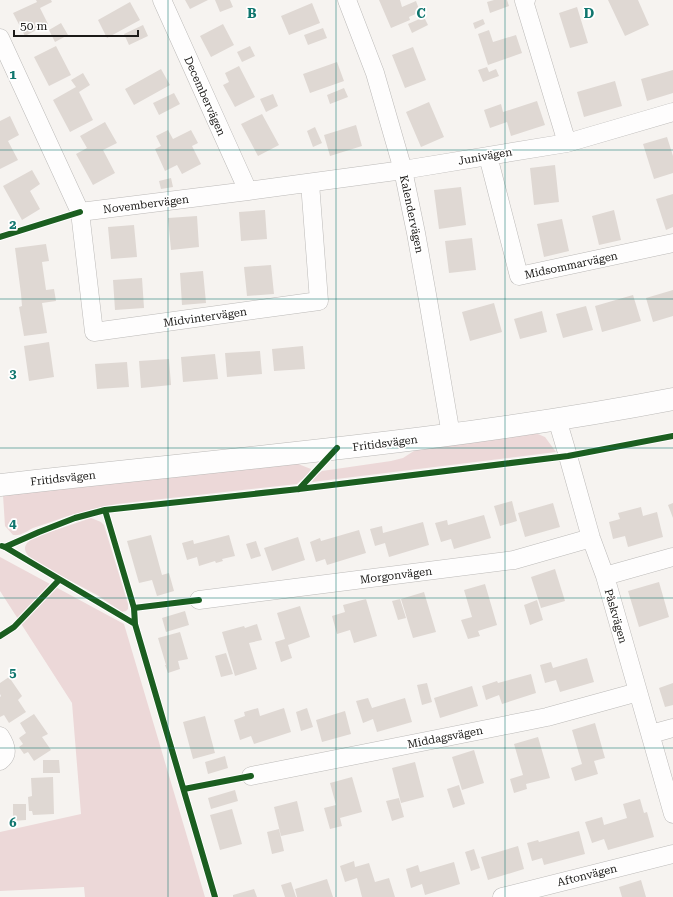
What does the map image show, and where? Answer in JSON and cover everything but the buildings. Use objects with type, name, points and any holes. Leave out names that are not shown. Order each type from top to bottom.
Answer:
[{"type":"street","name":"Decembervägen","points":[[162,0],[248,191]]},
{"type":"street","name":"Kalendervägen","points":[[346,0],[374,73],[403,170],[422,263],[451,435]]},
{"type":"street","points":[[526,0],[524,1],[567,143]]},
{"type":"street","points":[[0,38],[80,212]]},
{"type":"street","name":"Junivägen","points":[[403,170],[567,143],[673,112]]},
{"type":"street","name":"Midsommarvägen","points":[[488,156],[519,276],[673,243]]},
{"type":"street","name":"Novembervägen","points":[[80,212],[403,170]]},
{"type":"street","name":"Midvintervägen","points":[[80,212],[94,332],[319,301],[310,183]]},
{"type":"street","name":"Fritidsvägen","points":[[0,485],[451,435],[673,399]]},
{"type":"street","name":"Påskvägen","points":[[556,419],[591,538],[605,576],[673,814]]},
{"type":"street","name":"Morgonvägen","points":[[199,600],[514,560],[591,538]]},
{"type":"street","points":[[605,576],[673,557]]},
{"type":"street","name":"Middagsvägen","points":[[252,776],[547,717],[638,692]]},
{"type":"street","points":[[651,734],[673,728]]},
{"type":"street","points":[[0,736],[5,747],[6,754],[0,762]]},
{"type":"street","name":"Aftonvägen","points":[[502,897],[673,854]]},
{"type":"shaded area","points":[[533,432],[545,437],[556,452],[312,482],[315,476],[322,471],[391,461],[403,458],[420,447]]},
{"type":"shaded area","points":[[293,462],[311,469],[308,474],[297,484],[117,504],[70,516],[33,528],[19,535],[13,535],[5,526],[3,495]]},
{"type":"shaded area","points":[[91,518],[101,522],[104,525],[128,604],[128,609],[126,611],[122,612],[97,595],[37,563],[26,553],[25,547],[30,540],[35,537]]},
{"type":"shaded area","points":[[0,557],[124,624],[205,897],[85,897],[84,887],[0,891],[0,832],[81,814],[72,703],[0,591]]},
{"type":"cycle path","points":[[0,237],[80,212]]},
{"type":"cycle path","points":[[5,547],[75,518],[105,510],[299,489],[568,456],[673,436]]},
{"type":"cycle path","points":[[299,489],[337,448]]},
{"type":"cycle path","points":[[105,510],[134,608],[135,624]]},
{"type":"cycle path","points":[[2,546],[135,624],[215,897]]},
{"type":"cycle path","points":[[0,636],[14,627],[59,580]]},
{"type":"cycle path","points":[[134,608],[199,600]]},
{"type":"cycle path","points":[[184,789],[251,776]]}]
